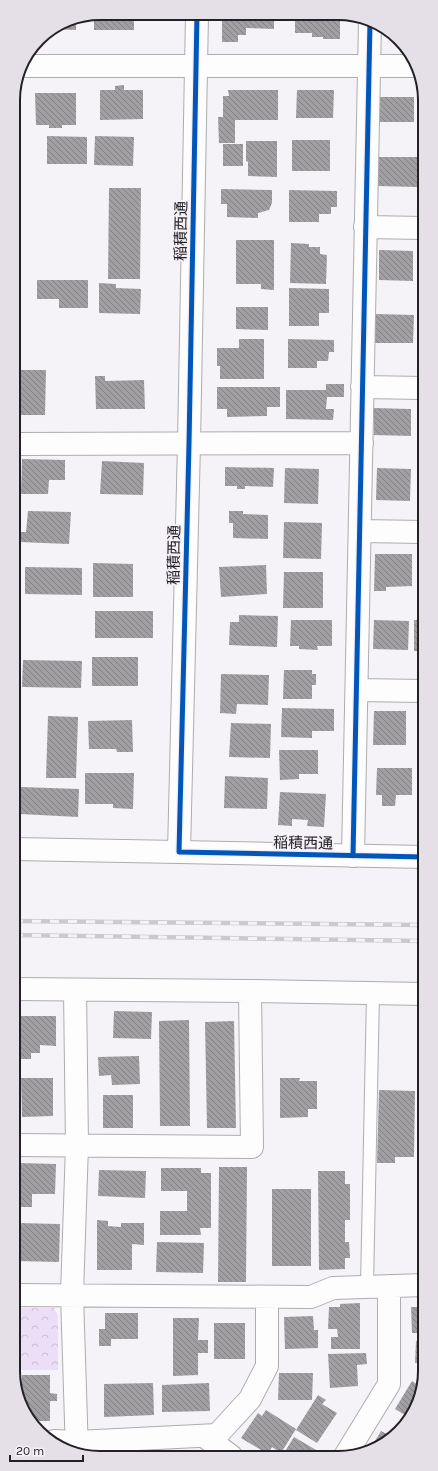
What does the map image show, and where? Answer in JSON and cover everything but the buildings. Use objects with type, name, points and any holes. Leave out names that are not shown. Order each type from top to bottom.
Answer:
[{"type":"street","name":"稲積西通","points":[[197,20],[179,852],[418,857]]},
{"type":"street","points":[[353,856],[370,26]]},
{"type":"street","points":[[27,66],[411,66]]},
{"type":"street","points":[[365,227],[418,228]]},
{"type":"street","points":[[362,387],[418,388]]},
{"type":"street","points":[[20,444],[362,443]]},
{"type":"street","points":[[360,531],[418,532]]},
{"type":"street","points":[[357,690],[418,691]]},
{"type":"street","points":[[20,849],[179,852]]},
{"type":"street","points":[[20,989],[418,994]]},
{"type":"street","points":[[75,990],[77,1145],[72,1295],[77,1447],[217,1435],[250,1399],[267,1366],[267,1297]]},
{"type":"street","points":[[20,1144],[252,1147],[250,991]]},
{"type":"street","points":[[20,1295],[311,1297],[333,1288],[418,1285]]},
{"type":"street","points":[[349,1450],[389,1384],[390,1286]]},
{"type":"street","points":[[204,1436],[224,1451]]},
{"type":"lane","points":[[367,1286],[373,994]]},
{"type":"green space","points":[[20,1308],[54,1308],[58,1315],[58,1370],[20,1370]]},
{"type":"railway","points":[[20,921],[418,925]]},
{"type":"railway","points":[[20,935],[418,941]]},
{"type":"cycle path","points":[[197,20],[189,444],[179,852],[418,857]]},
{"type":"cycle path","points":[[353,856],[370,27]]}]
